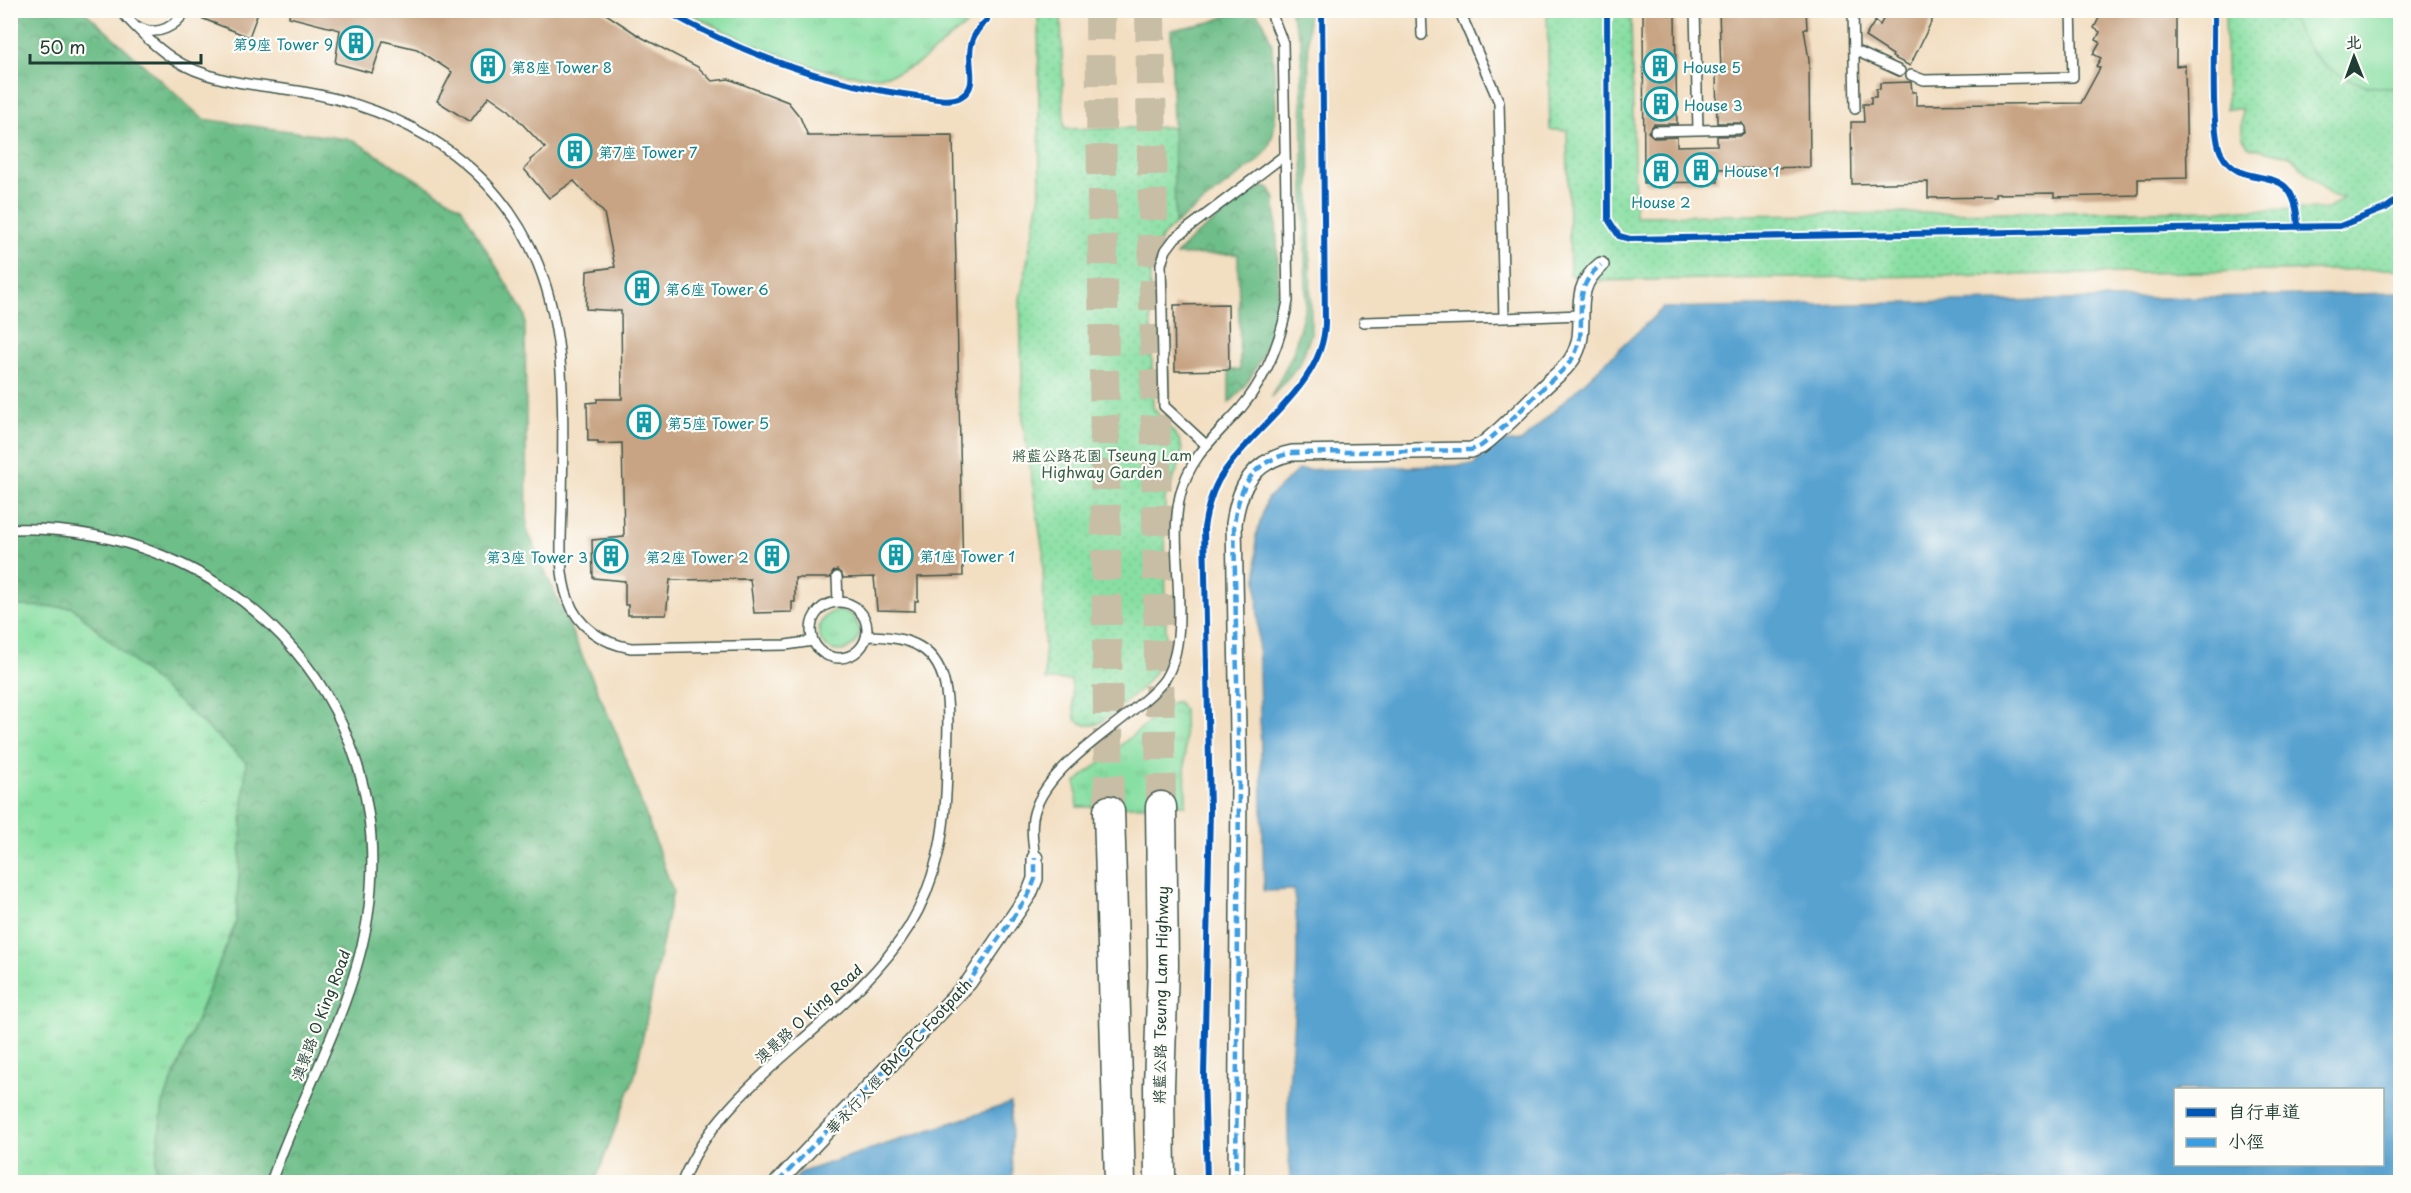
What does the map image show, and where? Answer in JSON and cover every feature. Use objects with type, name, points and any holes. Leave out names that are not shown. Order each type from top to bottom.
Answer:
[{"type":"main road","name":"將藍公路 Tseung Lam Highway","points":[[1160,1182],[1159,1087],[1163,966],[1161,807]]},
{"type":"main road","points":[[1109,811],[1120,1182]]},
{"type":"street","points":[[1236,1182],[1239,784],[1234,524],[1241,493],[1261,465],[1274,457],[1283,455],[1471,450],[1481,446],[1572,359],[1581,337],[1583,286],[1591,273],[1601,265]]},
{"type":"street","name":"華永行人徑 BMCPC Footpath","points":[[778,1182],[969,982],[1029,894],[1035,879],[1035,858]]},
{"type":"lane","points":[[120,10],[172,59],[202,73],[347,102],[370,108],[413,127],[453,153],[487,185],[516,222],[537,264],[552,308],[560,387],[562,578],[573,611],[588,630],[608,642],[631,648],[786,645],[813,640]]},
{"type":"lane","points":[[134,25],[145,31],[157,32],[179,21],[186,10]]},
{"type":"lane","points":[[1035,858],[1034,816],[1044,789],[1064,768],[1155,691],[1170,671],[1177,647],[1176,528],[1179,496],[1189,469],[1205,444],[1255,389],[1267,368],[1284,324],[1288,301],[1283,44],[1270,10]]},
{"type":"lane","points":[[1421,10],[1422,35]]},
{"type":"lane","points":[[1459,10],[1499,102],[1504,318]]},
{"type":"lane","points":[[1695,10],[1698,130]]},
{"type":"lane","points":[[1853,10],[1856,108]]},
{"type":"lane","points":[[1911,75],[1924,80],[2073,77],[2071,10]]},
{"type":"lane","points":[[1854,50],[1900,71]]},
{"type":"lane","points":[[1655,131],[1739,129]]},
{"type":"lane","points":[[1205,444],[1164,406],[1161,264],[1174,238],[1285,155]]},
{"type":"lane","points":[[1364,322],[1581,315]]},
{"type":"lane","name":"澳景路 O King Road","points":[[10,529],[63,530],[133,543],[176,560],[217,582],[257,612],[295,651],[327,696],[346,735],[360,777],[369,820],[372,868],[368,916],[350,984],[271,1182]]},
{"type":"lane","points":[[837,577],[838,602]]},
{"type":"lane","points":[[838,602],[854,606],[865,619],[867,636],[858,651],[841,658],[824,654],[813,640],[812,623],[822,608],[838,602]]},
{"type":"lane","name":"澳景路 O King Road","points":[[682,1182],[702,1144],[723,1114],[763,1074],[874,974],[914,920],[936,866],[944,824],[947,697],[944,676],[933,657],[916,645],[891,636],[867,636]]},
{"type":"green space","points":[[11,11],[84,11],[203,119],[353,140],[461,207],[525,315],[527,530],[617,735],[673,891],[635,1075],[595,1182],[154,1182],[163,1104],[236,922],[246,762],[72,607],[11,606]]},
{"type":"green space","points":[[685,11],[980,11],[969,23],[913,66],[888,75],[866,76],[841,73],[784,56],[729,33]]},
{"type":"green space","name":"將藍公路花園 Tseung Lam Highway Garden","points":[[1038,11],[1051,11],[1061,15],[1064,129],[1173,127],[1175,224],[1164,236],[1153,255],[1150,279],[1153,408],[1179,439],[1182,449],[1182,459],[1165,498],[1166,648],[1156,671],[1130,699],[1100,723],[1089,725],[1075,719],[1071,680],[1045,680],[1043,552],[1023,423],[1020,299],[1040,194]]},
{"type":"green space","points":[[1239,11],[1255,11],[1264,23],[1272,45],[1276,105],[1273,135],[1260,159],[1175,224],[1171,30],[1211,22]]},
{"type":"green space","points":[[1290,11],[1308,11],[1311,334],[1300,364],[1271,397],[1293,353],[1306,303],[1301,41]]},
{"type":"green space","points":[[1547,11],[1631,11],[1635,216],[2328,209],[2343,198],[2330,195],[2290,156],[2249,147],[2242,136],[2242,109],[2227,109],[2225,11],[2400,11],[2400,269],[1583,281],[1570,274],[1567,130],[1550,130]]},
{"type":"green space","points":[[2290,11],[2400,11],[2400,88],[2381,88],[2364,84],[2331,69],[2306,45],[2296,29]]},
{"type":"green space","points":[[1264,187],[1270,189],[1275,199],[1278,275],[1275,314],[1262,356],[1255,370],[1229,403],[1229,370],[1240,370],[1238,254],[1176,255],[1193,237],[1258,189]]},
{"type":"green space","points":[[11,606],[72,607],[246,762],[236,922],[163,1104],[154,1182],[11,1182]]},
{"type":"green space","points":[[839,611],[853,617],[859,631],[853,645],[839,651],[825,645],[819,631],[825,617]]},
{"type":"green space","points":[[1173,702],[1178,702],[1184,710],[1186,805],[1077,807],[1076,782]]},
{"type":"water","points":[[2400,293],[2400,1182],[1290,1182],[1288,1100],[1297,969],[1294,890],[1264,891],[1256,536],[1267,499],[1298,470],[1473,465],[1500,442],[1521,442],[1663,308]]},
{"type":"water","points":[[1011,1103],[1013,1182],[792,1182],[802,1172]]},
{"type":"building","points":[[193,10],[259,10],[249,37],[191,14]]},
{"type":"building","points":[[290,10],[600,10],[641,37],[698,67],[712,81],[729,79],[788,102],[800,117],[808,136],[953,135],[963,576],[918,577],[918,601],[915,601],[915,611],[877,610],[874,577],[844,578],[837,570],[830,578],[795,578],[795,602],[792,602],[792,612],[754,613],[750,579],[670,580],[666,615],[628,615],[628,605],[625,605],[625,581],[593,578],[592,540],[624,537],[622,443],[598,444],[598,441],[588,441],[587,403],[597,402],[597,399],[622,399],[621,311],[586,309],[587,271],[615,267],[604,213],[574,181],[549,198],[524,169],[531,162],[530,160],[545,148],[509,110],[489,96],[470,122],[437,101],[452,72],[417,49],[383,41],[372,73],[335,63],[340,30],[289,17]]},
{"type":"building","points":[[1643,10],[1669,10],[1669,15],[1675,15],[1677,124],[1654,124],[1648,132],[1655,138],[1677,137],[1677,146],[1717,145],[1717,136],[1740,136],[1745,132],[1742,123],[1717,123],[1716,72],[1721,72],[1719,10],[1806,10],[1807,29],[1804,29],[1809,60],[1810,167],[1718,169],[1718,182],[1644,183]]},
{"type":"building","points":[[1888,10],[1937,10],[1910,66],[1892,57],[1893,55],[1865,37],[1875,21],[1880,25]]},
{"type":"building","points":[[2103,10],[2176,10],[2176,66],[2185,65],[2187,178],[2138,179],[2138,195],[2054,197],[2054,193],[1928,198],[1928,182],[1852,184],[1851,122],[1864,122],[1863,104],[1871,104],[1871,97],[1876,97],[1876,89],[1880,89],[1880,83],[1911,82],[1912,92],[1916,92],[1916,105],[2081,103],[2100,68],[2096,66],[2101,58],[2093,54],[2100,42],[2096,40],[2100,32],[2094,28]]},
{"type":"building","points":[[1228,304],[1229,370],[1175,371],[1174,305]]},
{"type":"tunnel","points":[[1100,10],[1109,811]]},
{"type":"tunnel","points":[[1150,10],[1161,807]]},
{"type":"marked path","points":[[1236,1182],[1239,784],[1234,524],[1244,487],[1250,477],[1267,462],[1292,453],[1471,450],[1481,446],[1513,418],[1572,359],[1578,347],[1584,287],[1590,276],[1601,265]]},
{"type":"marked path","points":[[778,1182],[969,982],[1029,894],[1035,879],[1035,858]]},
{"type":"cycle path","points":[[664,10],[755,54],[818,76],[884,91],[946,100],[962,96],[969,90],[972,42],[977,31],[987,20]]},
{"type":"cycle path","points":[[1207,1182],[1204,1075],[1210,810],[1204,528],[1211,498],[1220,478],[1237,455],[1301,385],[1322,345],[1325,323],[1322,10]]},
{"type":"cycle path","points":[[1607,10],[1608,219],[1619,236],[1630,239],[2340,226],[2386,208],[2400,198]]},
{"type":"cycle path","points":[[2214,10],[2214,106],[2215,126],[2221,153],[2231,166],[2242,173],[2279,182],[2288,190],[2295,204],[2298,227]]},
{"type":"place","name":"第9座 Tower 9","points":[[356,43]]},
{"type":"place","name":"第8座 Tower 8","points":[[488,66]]},
{"type":"place","name":"House 5","points":[[1660,66]]},
{"type":"place","name":"House 3","points":[[1661,104]]},
{"type":"place","name":"第7座 Tower 7","points":[[575,151]]},
{"type":"place","name":"House 1","points":[[1701,170]]},
{"type":"place","name":"House 2","points":[[1661,171]]},
{"type":"place","name":"第6座 Tower 6","points":[[642,288]]},
{"type":"place","name":"第5座 Tower 5","points":[[644,422]]},
{"type":"place","name":"第1座 Tower 1","points":[[896,555]]},
{"type":"place","name":"第3座 Tower 3","points":[[611,556]]},
{"type":"place","name":"第2座 Tower 2","points":[[772,556]]}]
